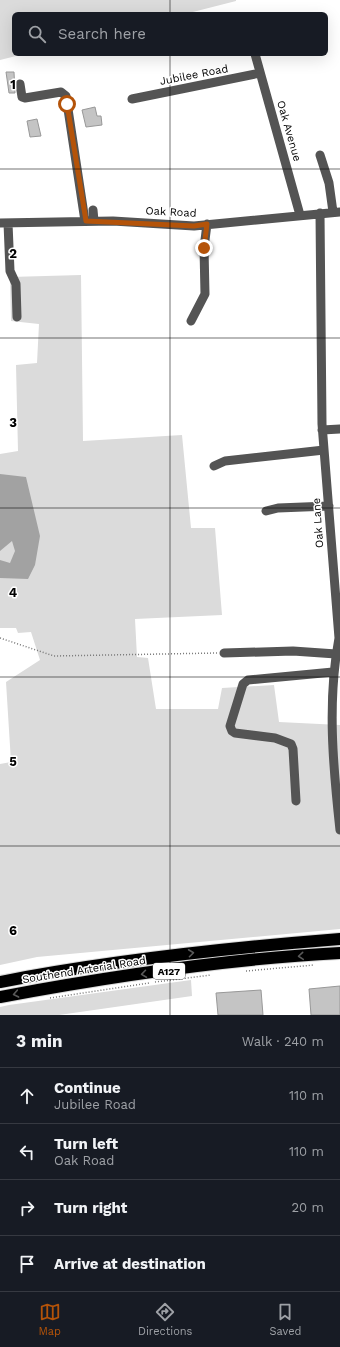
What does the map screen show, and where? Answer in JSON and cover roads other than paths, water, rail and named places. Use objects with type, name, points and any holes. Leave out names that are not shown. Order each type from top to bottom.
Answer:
[{"type":"highway","name":"Southend Arterial Road","points":[[0,982],[53,972],[187,954],[340,939]]},
{"type":"highway","name":"Southend Arterial Road","points":[[0,997],[55,987],[196,967],[340,953]]},
{"type":"street","name":"Oak Avenue","points":[[256,56],[300,215]]},
{"type":"street","name":"Jubilee Road","points":[[132,99],[260,73]]},
{"type":"street","points":[[20,84],[22,97],[61,92],[66,96],[90,221]]},
{"type":"street","points":[[320,156],[337,212]]},
{"type":"street","points":[[90,221],[93,210]]},
{"type":"street","name":"Oak Road","points":[[4,223],[90,221],[194,226],[337,212]]},
{"type":"street","name":"Oak Lane","points":[[320,213],[322,430],[330,506],[339,638],[332,672],[332,747],[340,830]]},
{"type":"street","points":[[4,223],[10,271],[16,284],[17,317]]},
{"type":"street","points":[[191,321],[205,294],[204,248],[207,224]]},
{"type":"street","points":[[322,430],[340,428]]},
{"type":"street","points":[[214,466],[225,461],[324,450]]},
{"type":"street","points":[[266,511],[278,508],[330,506]]},
{"type":"street","points":[[224,653],[293,651],[336,654]]},
{"type":"street","points":[[296,801],[293,749],[291,744],[285,740],[276,738],[235,733],[232,731],[230,726],[243,684],[248,680],[332,672]]}]
